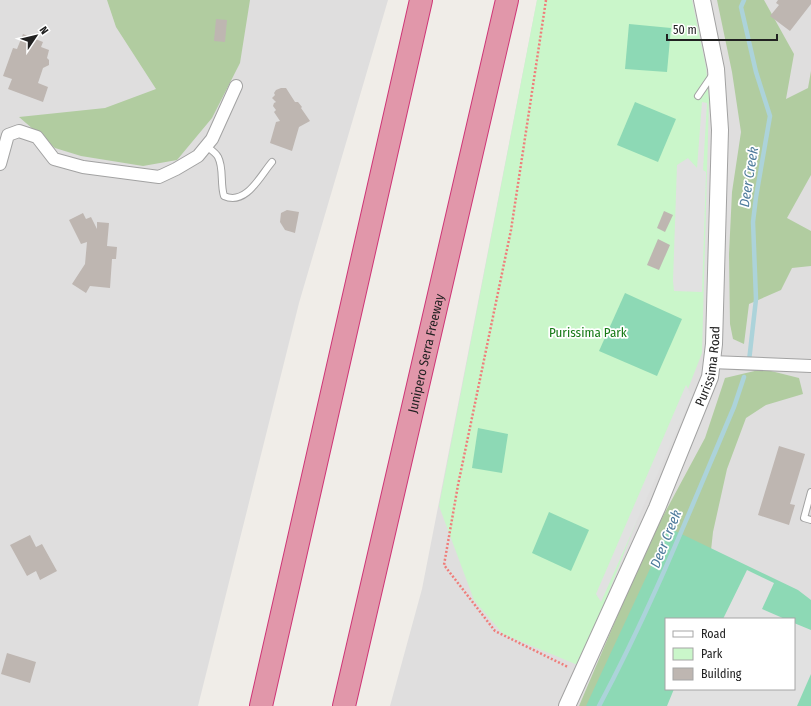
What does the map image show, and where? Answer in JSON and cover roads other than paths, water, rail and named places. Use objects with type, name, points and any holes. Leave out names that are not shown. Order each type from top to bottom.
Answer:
[{"type":"highway","points":[[261,706],[421,0]]},
{"type":"highway","name":"Junipero Serra Freeway","points":[[344,706],[507,0]]},
{"type":"street","name":"Purissima Road","points":[[567,706],[657,508],[710,377],[714,344],[720,130],[716,69],[702,0]]},
{"type":"street","points":[[0,164],[8,135],[19,131],[37,137],[54,159],[83,167],[159,177],[176,170],[198,156],[212,139],[236,86]]},
{"type":"street","points":[[711,362],[811,366]]},
{"type":"lane","points":[[698,96],[716,69]]},
{"type":"lane","points":[[206,146],[218,157],[224,196],[230,199],[239,197],[248,192],[272,162]]},
{"type":"lane","points":[[811,492],[804,518],[811,520]]},
{"type":"waterway","name":"Deer Creek","points":[[744,0],[741,7],[756,72],[770,116],[753,222],[756,299],[749,361]]},
{"type":"waterway","name":"Deer Creek","points":[[599,706],[636,633],[670,558],[734,407],[744,377]]},
{"type":"park label","name":"Purissima Park","points":[[588,332]]}]
